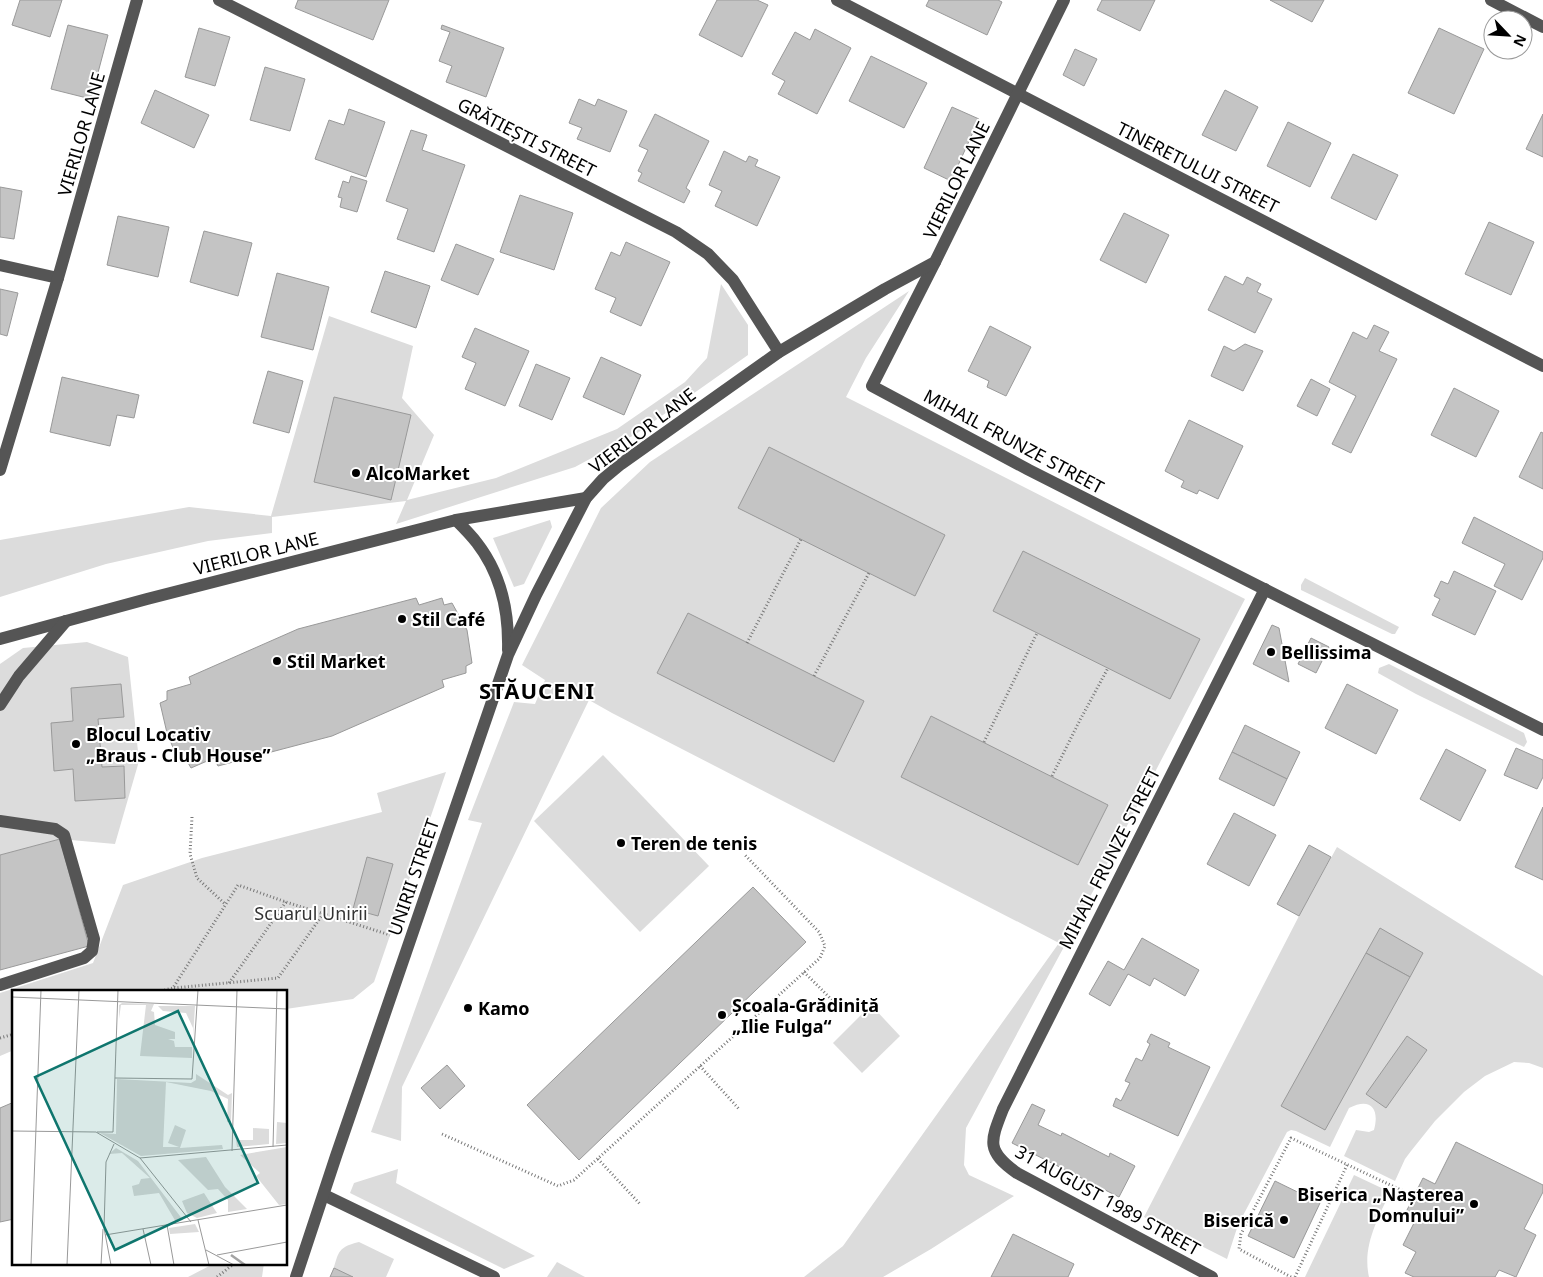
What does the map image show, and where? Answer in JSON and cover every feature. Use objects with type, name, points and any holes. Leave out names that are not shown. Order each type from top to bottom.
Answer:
[{"type":"street","name":"VIERILOR LANE","points":[[1,465],[58,278],[137,0]]},
{"type":"street","name":"GRĂTIEȘTI STREET","points":[[219,0],[676,232],[708,254],[733,280],[779,352]]},
{"type":"street","name":"TINERETULUI STREET","points":[[837,0],[1543,366]]},
{"type":"street","name":"VIERILOR LANE","points":[[0,639],[456,520],[586,498],[603,479],[621,464],[779,352],[885,289],[935,262],[1064,0]]},
{"type":"street","points":[[1491,0],[1543,27]]},
{"type":"street","name":"MIHAIL FRUNZE STREET","points":[[935,262],[872,386],[1028,470],[1543,730]]},
{"type":"street","points":[[0,265],[58,278]]},
{"type":"street","name":"UNIRII STREET","points":[[296,1277],[508,655],[536,595],[586,498]]},
{"type":"street","points":[[456,520],[477,543],[493,569],[504,599],[508,629],[508,655]]},
{"type":"street","name":"MIHAIL FRUNZE STREET","points":[[993,1147],[994,1132],[1003,1110],[1265,589]]},
{"type":"street","points":[[0,705],[20,676],[66,621]]},
{"type":"street","points":[[0,821],[55,829],[64,835],[94,940],[92,951],[84,958],[0,985]]},
{"type":"street","name":"31 AUGUST 1989 STREET","points":[[993,1147],[1001,1162],[1016,1173],[1212,1277]]},
{"type":"street","points":[[324,1195],[494,1277]]},
{"type":"path","points":[[747,643],[801,538]]},
{"type":"path","points":[[814,676],[869,573]]},
{"type":"path","points":[[984,742],[1037,633]]},
{"type":"path","points":[[1052,776],[1108,668]]},
{"type":"path","points":[[192,817],[190,854],[197,878],[225,904]]},
{"type":"path","points":[[442,1134],[558,1186],[574,1180],[820,958],[825,946],[819,932],[744,854]]},
{"type":"path","points":[[173,988],[238,885],[390,935]]},
{"type":"path","points":[[228,983],[286,902]]},
{"type":"path","points":[[164,990],[278,978],[323,914]]},
{"type":"path","points":[[804,972],[843,1010]]},
{"type":"path","points":[[700,1066],[739,1109]]},
{"type":"path","points":[[1347,1165],[1293,1277],[1239,1249],[1241,1234],[1291,1138],[1403,1191]]},
{"type":"path","points":[[598,1159],[640,1204]]},
{"type":"path","points":[[217,1277],[234,1264]]},
{"type":"green space","points":[[721,284],[748,325],[748,355],[636,434],[575,467],[396,524],[406,501],[272,517],[272,533],[208,541],[106,564],[0,597],[0,540],[189,507],[271,516],[329,316],[413,346],[402,398],[434,435],[407,500],[496,478],[617,429],[685,382],[707,358]]},
{"type":"green space","points":[[909,291],[866,358],[846,397],[1245,599],[1065,945],[966,1128],[964,1165],[969,1175],[1014,1196],[883,1277],[804,1277],[843,1246],[1059,943],[589,700],[402,1087],[401,1141],[371,1132],[482,823],[468,820],[514,702],[535,704],[545,680],[522,665],[601,508],[650,462]]},
{"type":"green space","points":[[550,520],[552,527],[524,584],[514,587],[493,538]]},
{"type":"green space","points":[[1305,578],[1399,627],[1395,634],[1392,634],[1301,590],[1301,585]]},
{"type":"green space","points":[[87,642],[128,657],[139,761],[115,844],[60,839],[0,855],[0,664],[23,648]]},
{"type":"green space","points":[[1389,664],[1524,733],[1527,742],[1524,747],[1416,694],[1378,673],[1379,668]]},
{"type":"green space","name":"Teren de tenis","points":[[603,755],[709,866],[640,932],[534,821]]},
{"type":"green space","name":"Scuarul Unirii","points":[[446,772],[374,982],[353,999],[288,1009],[288,990],[12,990],[12,1051],[0,1056],[0,993],[93,963],[123,885],[202,858],[382,812],[377,793]]},
{"type":"green space","points":[[1337,847],[1543,976],[1543,1068],[1529,1063],[1514,1062],[1485,1076],[1464,1092],[1435,1121],[1411,1151],[1405,1159],[1395,1181],[1344,1156],[1356,1130],[1369,1132],[1374,1130],[1376,1116],[1372,1107],[1368,1104],[1349,1108],[1330,1147],[1296,1131],[1291,1130],[1287,1132],[1238,1225],[1227,1259],[1144,1217],[1299,916]]},
{"type":"green space","points":[[871,1005],[900,1036],[862,1073],[833,1043]]},
{"type":"green space","points":[[398,1169],[396,1183],[535,1256],[504,1269],[350,1193],[354,1183]]},
{"type":"green space","points":[[1354,1175],[1390,1192],[1369,1244],[1367,1266],[1369,1277],[1305,1277]]},
{"type":"green space","points":[[359,1242],[394,1259],[386,1277],[330,1277],[341,1250]]},
{"type":"green space","points":[[557,1262],[585,1277],[547,1277]]},
{"type":"green space","points":[[213,1264],[264,1264],[262,1277],[188,1277]]},
{"type":"building","points":[[20,0],[62,0],[50,37],[12,25]]},
{"type":"building","points":[[298,0],[389,0],[373,40],[295,8]]},
{"type":"building","points":[[717,0],[757,0],[768,5],[742,57],[699,35]]},
{"type":"building","points":[[929,0],[998,0],[1002,2],[987,35],[926,6]]},
{"type":"building","points":[[1102,0],[1155,0],[1140,31],[1097,10]]},
{"type":"building","points":[[1270,0],[1324,0],[1312,22]]},
{"type":"building","points":[[68,25],[108,35],[91,99],[51,89]]},
{"type":"building","points":[[442,25],[504,48],[486,97],[446,82],[452,66],[439,61],[450,32],[441,29]]},
{"type":"building","points":[[199,28],[230,37],[215,86],[185,77]]},
{"type":"building","points":[[1439,28],[1483,49],[1454,114],[1408,93]]},
{"type":"building","points":[[815,29],[851,48],[817,114],[778,94],[785,81],[772,74],[795,32],[810,40]]},
{"type":"building","points":[[1075,49],[1097,59],[1084,86],[1063,75]]},
{"type":"building","points":[[871,56],[927,83],[904,128],[849,101]]},
{"type":"building","points":[[265,67],[305,79],[290,131],[250,120]]},
{"type":"building","points":[[155,90],[209,115],[194,148],[141,123]]},
{"type":"building","points":[[1225,90],[1258,107],[1236,151],[1202,135]]},
{"type":"building","points":[[579,99],[595,106],[598,99],[627,111],[610,152],[577,139],[582,128],[569,123]]},
{"type":"building","points":[[952,107],[979,119],[951,181],[924,168]]},
{"type":"building","points":[[349,109],[385,122],[366,177],[315,159],[329,120],[344,125]]},
{"type":"building","points":[[655,114],[709,141],[686,188],[690,191],[684,203],[638,181],[642,173],[638,171],[648,150],[639,146]]},
{"type":"building","points":[[1543,114],[1543,157],[1526,149]]},
{"type":"building","points":[[1288,122],[1331,143],[1310,187],[1267,166]]},
{"type":"building","points":[[411,130],[427,135],[422,150],[465,165],[434,252],[397,239],[408,209],[386,201]]},
{"type":"building","points":[[724,151],[746,162],[749,156],[758,160],[755,166],[780,177],[757,226],[715,206],[722,191],[709,185]]},
{"type":"building","points":[[1353,154],[1398,175],[1376,220],[1331,198]]},
{"type":"building","points":[[351,176],[367,181],[357,212],[340,207],[342,198],[338,197],[343,181],[349,183]]},
{"type":"building","points":[[0,187],[22,191],[14,239],[0,237]]},
{"type":"building","points":[[520,195],[573,213],[554,270],[500,252]]},
{"type":"building","points":[[1124,213],[1169,235],[1146,283],[1100,260]]},
{"type":"building","points":[[118,216],[169,227],[158,277],[107,265]]},
{"type":"building","points":[[1489,222],[1534,242],[1511,295],[1465,274]]},
{"type":"building","points":[[204,231],[252,243],[238,296],[190,282]]},
{"type":"building","points":[[626,242],[670,262],[641,326],[610,312],[616,298],[595,289],[611,252],[620,256]]},
{"type":"building","points":[[456,244],[494,259],[478,295],[441,280]]},
{"type":"building","points":[[385,271],[430,286],[416,328],[371,312]]},
{"type":"building","points":[[277,273],[329,287],[313,350],[261,337]]},
{"type":"building","points":[[1225,276],[1243,285],[1247,277],[1261,284],[1257,292],[1272,299],[1255,333],[1208,310]]},
{"type":"building","points":[[0,289],[18,293],[7,336],[0,334]]},
{"type":"building","points":[[1374,325],[1389,332],[1379,351],[1397,359],[1351,453],[1332,444],[1356,396],[1329,382],[1353,332],[1367,339]]},
{"type":"building","points":[[990,326],[1031,347],[1006,396],[987,387],[989,381],[968,371]]},
{"type":"building","points":[[475,328],[529,351],[505,406],[465,389],[476,363],[462,357]]},
{"type":"building","points":[[1245,344],[1263,351],[1243,391],[1211,376],[1224,346],[1234,351]]},
{"type":"building","points":[[601,357],[641,375],[624,415],[583,397]]},
{"type":"building","points":[[536,364],[570,378],[552,420],[519,406]]},
{"type":"building","points":[[268,371],[303,381],[289,433],[253,423]]},
{"type":"building","points":[[62,377],[139,395],[134,418],[117,415],[110,446],[50,432]]},
{"type":"building","points":[[1311,379],[1330,389],[1317,416],[1297,406]]},
{"type":"building","points":[[1454,388],[1499,411],[1476,457],[1431,435]]},
{"type":"building","points":[[334,397],[411,415],[391,500],[314,482]]},
{"type":"building","points":[[1189,420],[1243,446],[1218,499],[1199,490],[1197,494],[1181,487],[1184,481],[1165,471]]},
{"type":"building","points":[[1541,432],[1543,433],[1543,489],[1519,477]]},
{"type":"building","points":[[769,447],[945,535],[915,596],[738,508]]},
{"type":"building","points":[[1474,517],[1543,552],[1543,558],[1522,600],[1494,586],[1505,564],[1462,543]]},
{"type":"building","points":[[1023,551],[1200,639],[1170,699],[993,611]]},
{"type":"building","points":[[1454,571],[1496,591],[1475,635],[1432,615],[1440,599],[1434,596],[1441,581],[1448,584]]},
{"type":"building","points":[[416,598],[419,605],[442,598],[444,605],[452,603],[467,630],[472,663],[466,666],[466,673],[442,680],[444,687],[332,736],[218,766],[214,758],[191,768],[187,761],[179,762],[167,733],[160,703],[167,700],[167,691],[191,684],[189,677],[298,629]]},
{"type":"building","points":[[688,613],[864,701],[834,762],[657,673]]},
{"type":"building","points":[[1272,625],[1279,628],[1289,682],[1253,664]]},
{"type":"building","points":[[1311,638],[1329,647],[1316,673],[1298,664]]},
{"type":"building","name":"Blocul Locativ „Braus - Club House”","points":[[121,684],[124,717],[98,719],[102,767],[124,766],[125,798],[75,801],[73,769],[54,771],[51,723],[73,721],[71,688]]},
{"type":"building","points":[[1347,684],[1398,710],[1376,754],[1325,728]]},
{"type":"building","points":[[931,716],[1108,805],[1078,865],[901,777]]},
{"type":"building","points":[[1245,725],[1300,752],[1287,779],[1232,752]]},
{"type":"building","points":[[1516,748],[1543,760],[1543,777],[1537,789],[1504,775]]},
{"type":"building","points":[[1446,749],[1486,770],[1460,821],[1420,799]]},
{"type":"building","points":[[1232,752],[1287,779],[1274,806],[1219,779]]},
{"type":"building","points":[[1543,807],[1543,880],[1515,867]]},
{"type":"building","points":[[1234,813],[1276,835],[1249,886],[1207,864]]},
{"type":"building","points":[[60,839],[89,946],[0,970],[0,855]]},
{"type":"building","points":[[1309,845],[1331,857],[1299,916],[1277,904]]},
{"type":"building","points":[[367,857],[393,864],[378,916],[353,909]]},
{"type":"building","points":[[753,887],[806,942],[579,1160],[527,1105]]},
{"type":"building","points":[[1380,928],[1423,953],[1410,977],[1366,953]]},
{"type":"building","points":[[1142,938],[1199,970],[1185,996],[1154,978],[1150,986],[1128,974],[1110,1006],[1089,994],[1108,961],[1124,970]]},
{"type":"building","points":[[1366,953],[1410,977],[1325,1130],[1281,1106]]},
{"type":"building","points":[[1151,1034],[1170,1043],[1168,1047],[1210,1067],[1178,1136],[1113,1106],[1116,1098],[1121,1101],[1130,1083],[1125,1081],[1136,1058],[1142,1061],[1150,1044],[1147,1042]]},
{"type":"building","points":[[1407,1036],[1427,1050],[1386,1108],[1366,1094]]},
{"type":"building","points":[[447,1065],[465,1086],[440,1109],[421,1088]]},
{"type":"building","points":[[12,1103],[12,1219],[0,1222],[0,1108]]},
{"type":"building","points":[[1032,1104],[1045,1110],[1038,1125],[1061,1136],[1062,1133],[1109,1157],[1110,1153],[1135,1166],[1119,1197],[1012,1143]]},
{"type":"building","name":"Biserica „Nașterea Domnului”","points":[[1456,1142],[1543,1185],[1543,1192],[1524,1229],[1536,1235],[1516,1277],[1499,1270],[1495,1277],[1414,1277],[1405,1273],[1416,1252],[1403,1245],[1415,1221],[1404,1216],[1423,1178],[1435,1184]]},
{"type":"building","name":"Biserică","points":[[1275,1181],[1320,1203],[1294,1258],[1248,1236]]},
{"type":"building","points":[[1013,1234],[1074,1264],[1068,1277],[991,1277]]},
{"type":"building","points":[[334,1268],[353,1277],[330,1277]]},
{"type":"place","name":"AlcoMarket","points":[[356,473]]},
{"type":"place","name":"Stil Café","points":[[402,619]]},
{"type":"place","name":"Bellissima","points":[[1271,652]]},
{"type":"place","name":"Stil Market","points":[[277,661]]},
{"type":"place","name":"Blocul Locativ „Braus - Club House”","points":[[76,744]]},
{"type":"place","name":"Teren de tenis","points":[[621,843]]},
{"type":"place","name":"Kamo","points":[[468,1008]]},
{"type":"place","name":"Școala-Grădiniță „Ilie Fulga“","points":[[722,1015]]},
{"type":"place","name":"Biserica „Nașterea Domnului”","points":[[1474,1204]]},
{"type":"place","name":"Biserică","points":[[1284,1220]]},
{"type":"district","name":"STĂUCENI","points":[[537,690]]}]
